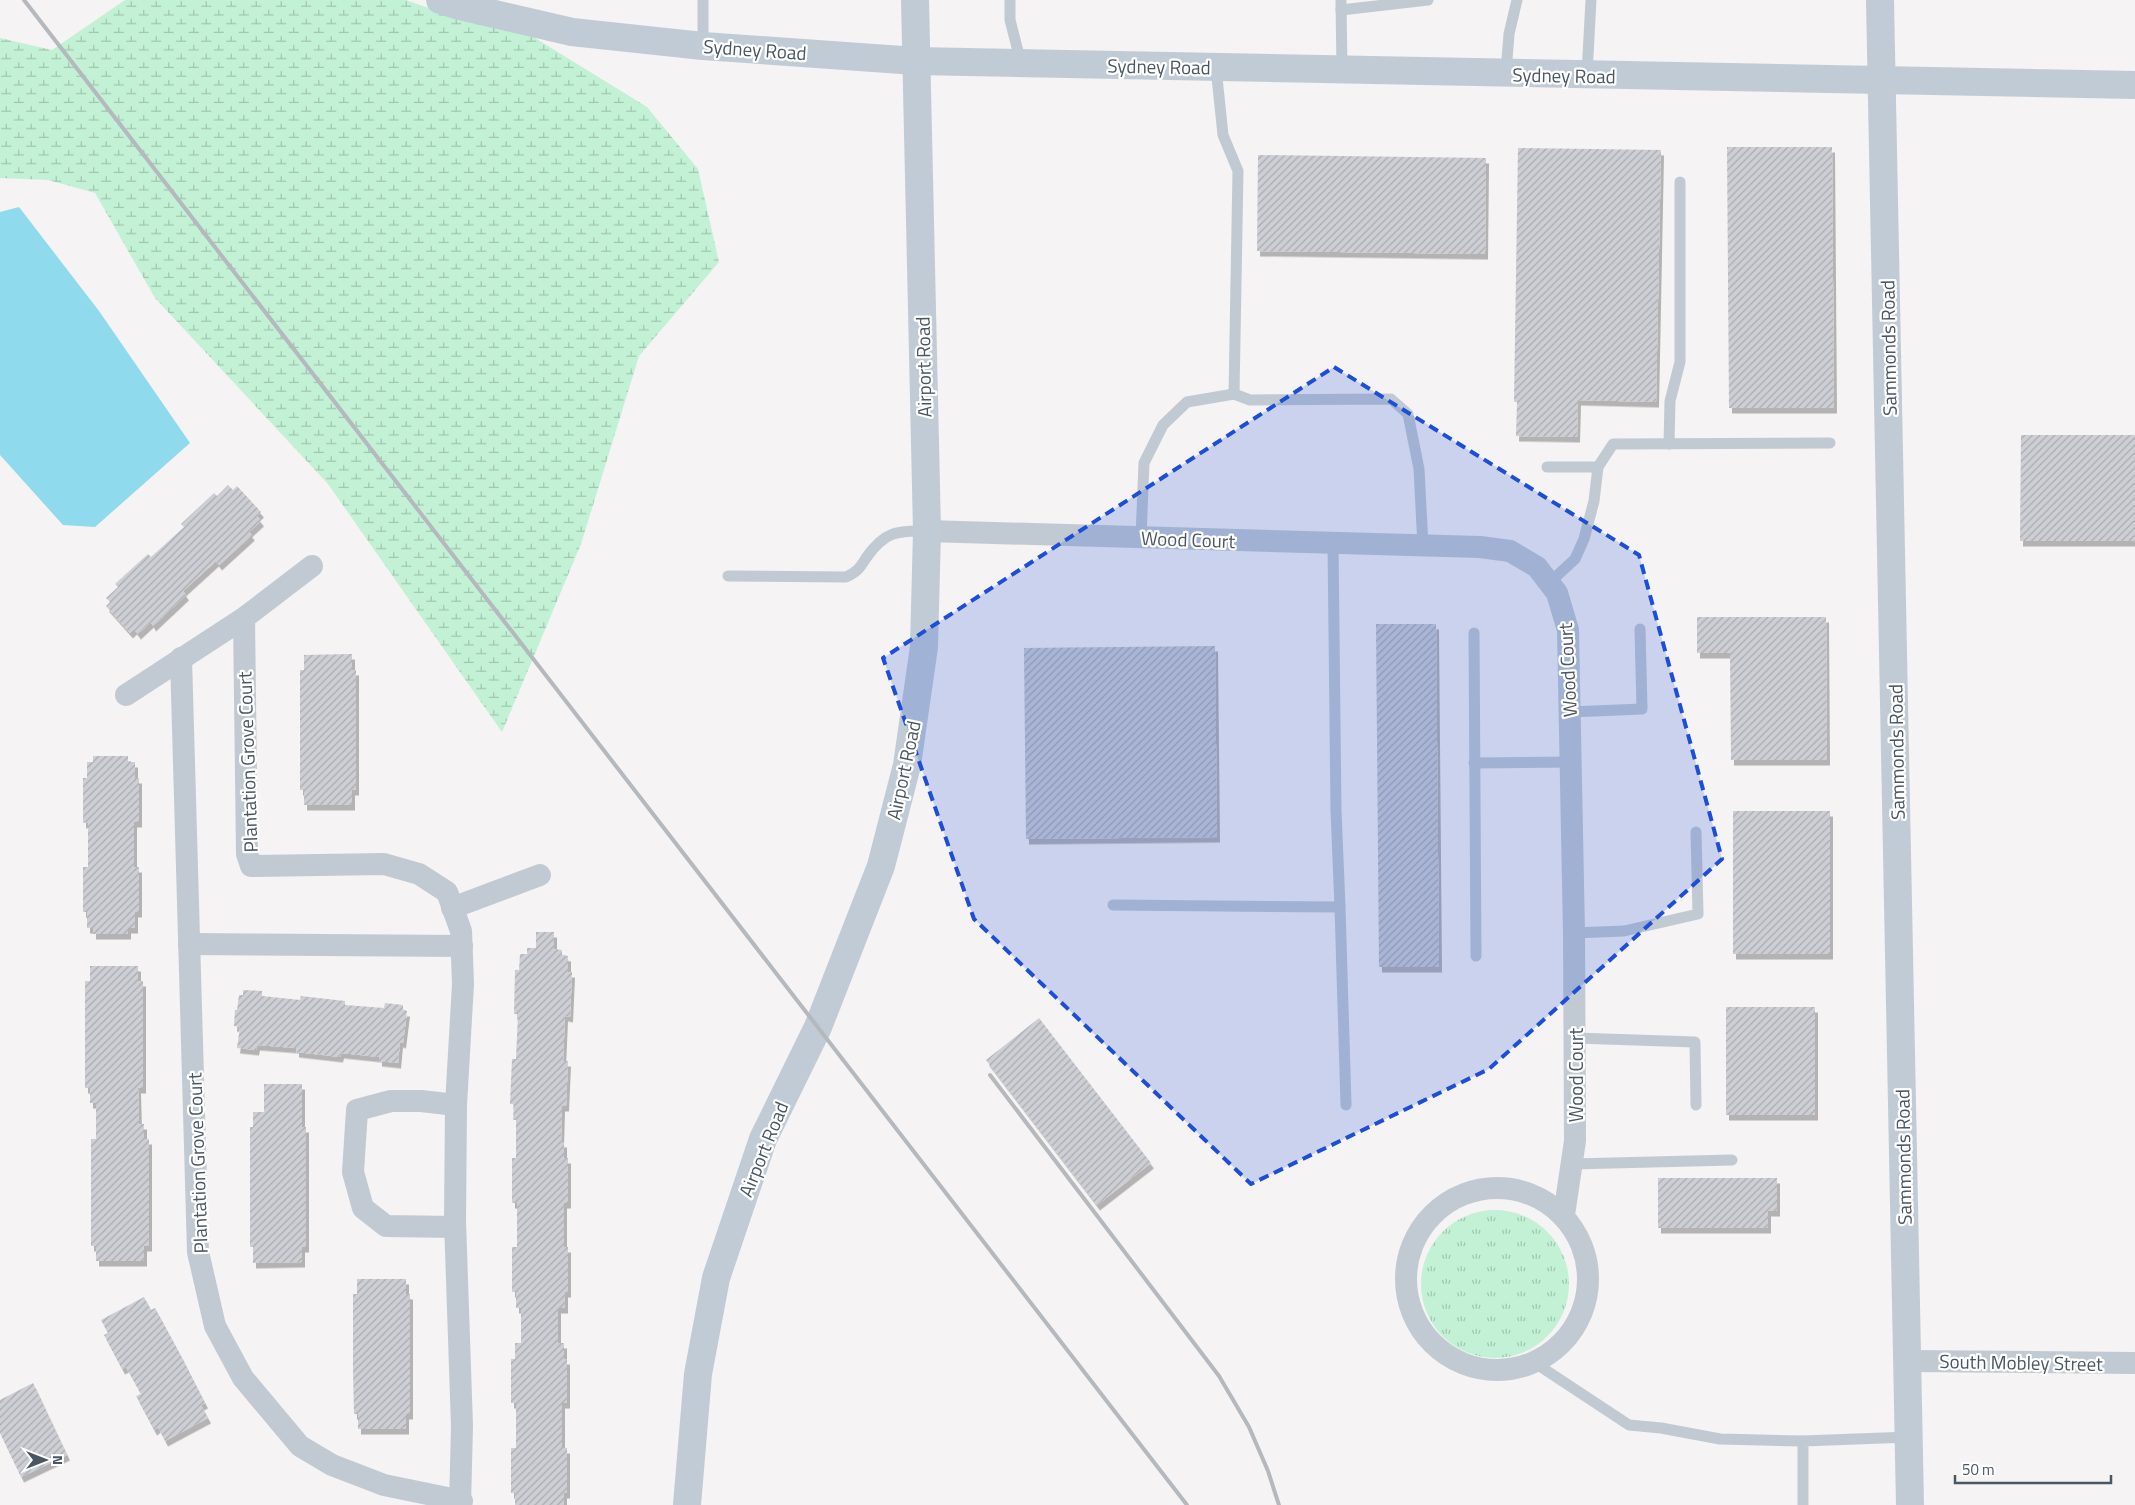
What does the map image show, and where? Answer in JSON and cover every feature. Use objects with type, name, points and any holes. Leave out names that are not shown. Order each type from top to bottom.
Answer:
[{"type":"street","name":"Sydney Road","points":[[440,0],[456,6],[572,32],[703,46],[916,61],[1883,82],[2135,85]]},
{"type":"street","name":"Airport Road","points":[[687,1505],[698,1374],[716,1278],[763,1139],[818,1027],[881,866],[907,765],[924,647],[927,531],[915,0]]},
{"type":"street","name":"Sammonds Road","points":[[1880,0],[1910,1505]]},
{"type":"street","name":"Wood Court","points":[[927,531],[1480,547],[1510,551],[1537,567],[1557,593],[1568,630],[1574,933],[1575,1141],[1564,1216]]},
{"type":"street","points":[[126,695],[244,618],[312,566]]},
{"type":"street","name":"Plantation Grove Court","points":[[181,658],[198,1252],[215,1326],[243,1378],[300,1446],[332,1465],[384,1485],[437,1500],[461,1503],[462,1426],[455,1227],[456,1104],[463,984],[461,931],[446,892],[419,874],[384,864],[251,866],[248,854],[244,618]]},
{"type":"street","points":[[452,908],[540,875]]},
{"type":"street","points":[[189,944],[462,946]]},
{"type":"street","points":[[455,1227],[386,1226],[363,1208],[353,1172],[356,1110],[391,1101],[421,1100],[456,1104]]},
{"type":"street","points":[[1510,1188],[1539,1197],[1564,1216],[1580,1239],[1588,1267],[1587,1296],[1577,1324],[1560,1346],[1535,1363],[1506,1370],[1475,1368],[1447,1356],[1424,1334],[1410,1307],[1406,1277],[1412,1246],[1427,1220],[1451,1200],[1479,1189],[1510,1188]]},
{"type":"street","name":"South Mobley Street","points":[[1907,1361],[2135,1363]]},
{"type":"lane","points":[[703,0],[703,46]]},
{"type":"lane","points":[[1010,0],[1012,28],[1021,63]]},
{"type":"lane","points":[[1342,70],[1341,5],[1428,0]]},
{"type":"lane","points":[[1506,74],[1509,34],[1516,0]]},
{"type":"lane","points":[[1587,76],[1590,0]]},
{"type":"lane","points":[[1216,68],[1223,135],[1238,171],[1234,394]]},
{"type":"lane","points":[[1669,444],[1670,401],[1680,362],[1680,182]]},
{"type":"lane","points":[[1141,537],[1144,463],[1163,425],[1187,402],[1234,394],[1250,400],[1391,399],[1408,414],[1419,470],[1423,546]]},
{"type":"lane","points":[[1549,583],[1575,559],[1584,539],[1594,501],[1598,467],[1614,444],[1830,443]]},
{"type":"lane","points":[[1547,467],[1598,467]]},
{"type":"lane","points":[[728,576],[846,577],[861,568],[866,558],[882,539],[897,531],[927,531]]},
{"type":"lane","points":[[1333,543],[1336,811],[1346,1104]]},
{"type":"lane","points":[[1570,712],[1642,709],[1640,629]]},
{"type":"lane","points":[[1474,633],[1476,956]]},
{"type":"lane","points":[[1474,763],[1571,762]]},
{"type":"lane","points":[[1574,933],[1624,931],[1698,914],[1696,832]]},
{"type":"lane","points":[[1113,905],[1340,907]]},
{"type":"lane","points":[[1575,1038],[1695,1042],[1696,1104]]},
{"type":"lane","points":[[1572,1164],[1732,1160]]},
{"type":"lane","points":[[1535,1363],[1629,1425],[1661,1428],[1720,1438],[1802,1441],[1909,1437]]},
{"type":"lane","points":[[1802,1441],[1804,1505]]},
{"type":"highlighted area","points":[[1334,367],[1639,555],[1722,859],[1489,1069],[1251,1184],[974,919],[883,658]]},
{"type":"green space","points":[[125,0],[406,0],[452,16],[527,33],[647,107],[698,169],[719,262],[639,356],[581,544],[502,732],[328,484],[155,298],[95,193],[48,180],[0,178],[0,38],[52,50]]},
{"type":"green space","points":[[1495,1210],[1523,1216],[1547,1232],[1563,1256],[1569,1284],[1563,1312],[1547,1336],[1523,1352],[1495,1358],[1467,1352],[1443,1336],[1427,1312],[1421,1284],[1427,1256],[1443,1232],[1467,1216]]},
{"type":"water","points":[[19,207],[99,311],[190,443],[95,527],[63,525],[0,455],[0,212]]},
{"type":"building","points":[[1727,147],[1832,147],[1834,408],[1729,408]]},
{"type":"building","points":[[1518,148],[1661,150],[1656,402],[1578,400],[1577,437],[1516,436],[1517,402],[1514,402]]},
{"type":"building","points":[[1258,155],[1486,158],[1485,254],[1257,251]]},
{"type":"building","points":[[2021,435],[2135,435],[2135,541],[2020,541]]},
{"type":"building","points":[[228,485],[233,490],[237,486],[261,512],[257,516],[261,521],[249,532],[252,535],[219,565],[216,561],[183,591],[186,595],[153,626],[151,622],[138,634],[134,629],[130,633],[106,606],[110,602],[106,598],[118,587],[115,584],[148,554],[151,557],[184,527],[181,524],[214,493],[217,496]]},
{"type":"building","points":[[1697,617],[1826,617],[1827,760],[1731,760],[1730,653],[1697,653]]},
{"type":"building","points":[[1376,624],[1436,624],[1439,967],[1379,967]]},
{"type":"building","points":[[1215,646],[1217,837],[1026,839],[1024,648]]},
{"type":"building","points":[[352,654],[352,670],[356,670],[356,790],[352,790],[352,805],[304,805],[304,790],[300,790],[300,670],[304,670],[304,655]]},
{"type":"building","points":[[93,756],[128,756],[128,762],[135,762],[135,778],[139,778],[139,822],[134,822],[134,867],[139,867],[139,912],[135,912],[135,928],[128,928],[128,934],[93,934],[93,928],[87,928],[87,912],[83,912],[83,867],[88,867],[88,822],[83,823],[83,778],[87,778],[87,762],[93,762]]},
{"type":"building","points":[[1733,811],[1830,811],[1830,954],[1733,954]]},
{"type":"building","points":[[536,932],[554,932],[554,949],[562,950],[562,955],[568,956],[568,972],[572,972],[570,1017],[565,1016],[563,1061],[568,1061],[566,1106],[562,1106],[561,1142],[564,1142],[564,1158],[568,1158],[568,1203],[564,1203],[564,1247],[568,1247],[568,1292],[565,1292],[565,1308],[558,1308],[558,1343],[564,1343],[564,1359],[567,1359],[567,1403],[562,1403],[562,1448],[567,1448],[567,1493],[564,1493],[564,1505],[515,1505],[515,1493],[511,1493],[511,1448],[516,1448],[516,1403],[511,1403],[511,1359],[515,1359],[515,1343],[521,1343],[521,1308],[516,1308],[516,1292],[512,1292],[512,1247],[517,1247],[517,1203],[512,1203],[512,1158],[516,1158],[516,1120],[513,1120],[514,1104],[510,1104],[512,1059],[516,1059],[518,1014],[514,1014],[515,970],[519,970],[520,954],[527,954],[527,948],[536,948]]},
{"type":"building","points":[[90,966],[138,966],[138,981],[143,981],[143,1088],[138,1088],[139,1124],[144,1124],[144,1139],[149,1139],[149,1246],[144,1246],[144,1261],[96,1261],[96,1246],[91,1246],[91,1139],[96,1139],[96,1103],[90,1103],[90,1088],[85,1088],[85,981],[90,981]]},
{"type":"building","points":[[243,990],[262,991],[262,996],[300,1000],[301,996],[345,1001],[345,1005],[384,1008],[385,1003],[403,1005],[403,1011],[407,1011],[403,1043],[400,1042],[398,1063],[379,1061],[379,1057],[341,1053],[340,1057],[296,1052],[296,1048],[257,1045],[256,1050],[237,1048],[240,1027],[234,1026],[235,1010],[237,1010],[239,995],[243,995]]},
{"type":"building","points":[[1726,1007],[1815,1007],[1815,1115],[1726,1115]]},
{"type":"building","points":[[1039,1018],[1151,1163],[1097,1205],[986,1060]]},
{"type":"building","points":[[264,1084],[302,1084],[302,1127],[306,1127],[306,1247],[302,1247],[302,1262],[253,1263],[253,1247],[250,1247],[250,1127],[253,1127],[253,1112],[264,1112]]},
{"type":"building","points":[[1658,1178],[1777,1178],[1777,1211],[1768,1211],[1768,1228],[1658,1228]]},
{"type":"building","points":[[357,1279],[406,1279],[406,1294],[410,1294],[410,1414],[406,1414],[406,1429],[358,1429],[358,1414],[354,1414],[353,1369],[353,1294],[357,1294]]},
{"type":"building","points":[[144,1297],[151,1310],[155,1308],[181,1356],[205,1403],[201,1405],[208,1418],[165,1441],[158,1427],[154,1430],[136,1396],[141,1394],[126,1367],[122,1369],[104,1335],[108,1333],[101,1320]]},
{"type":"building","points":[[33,1383],[67,1455],[21,1477],[0,1433],[0,1400]]},
{"type":"railway","points":[[24,0],[1187,1505]]},
{"type":"railway","points":[[990,1075],[1219,1376],[1249,1427],[1268,1471],[1279,1505]]}]
